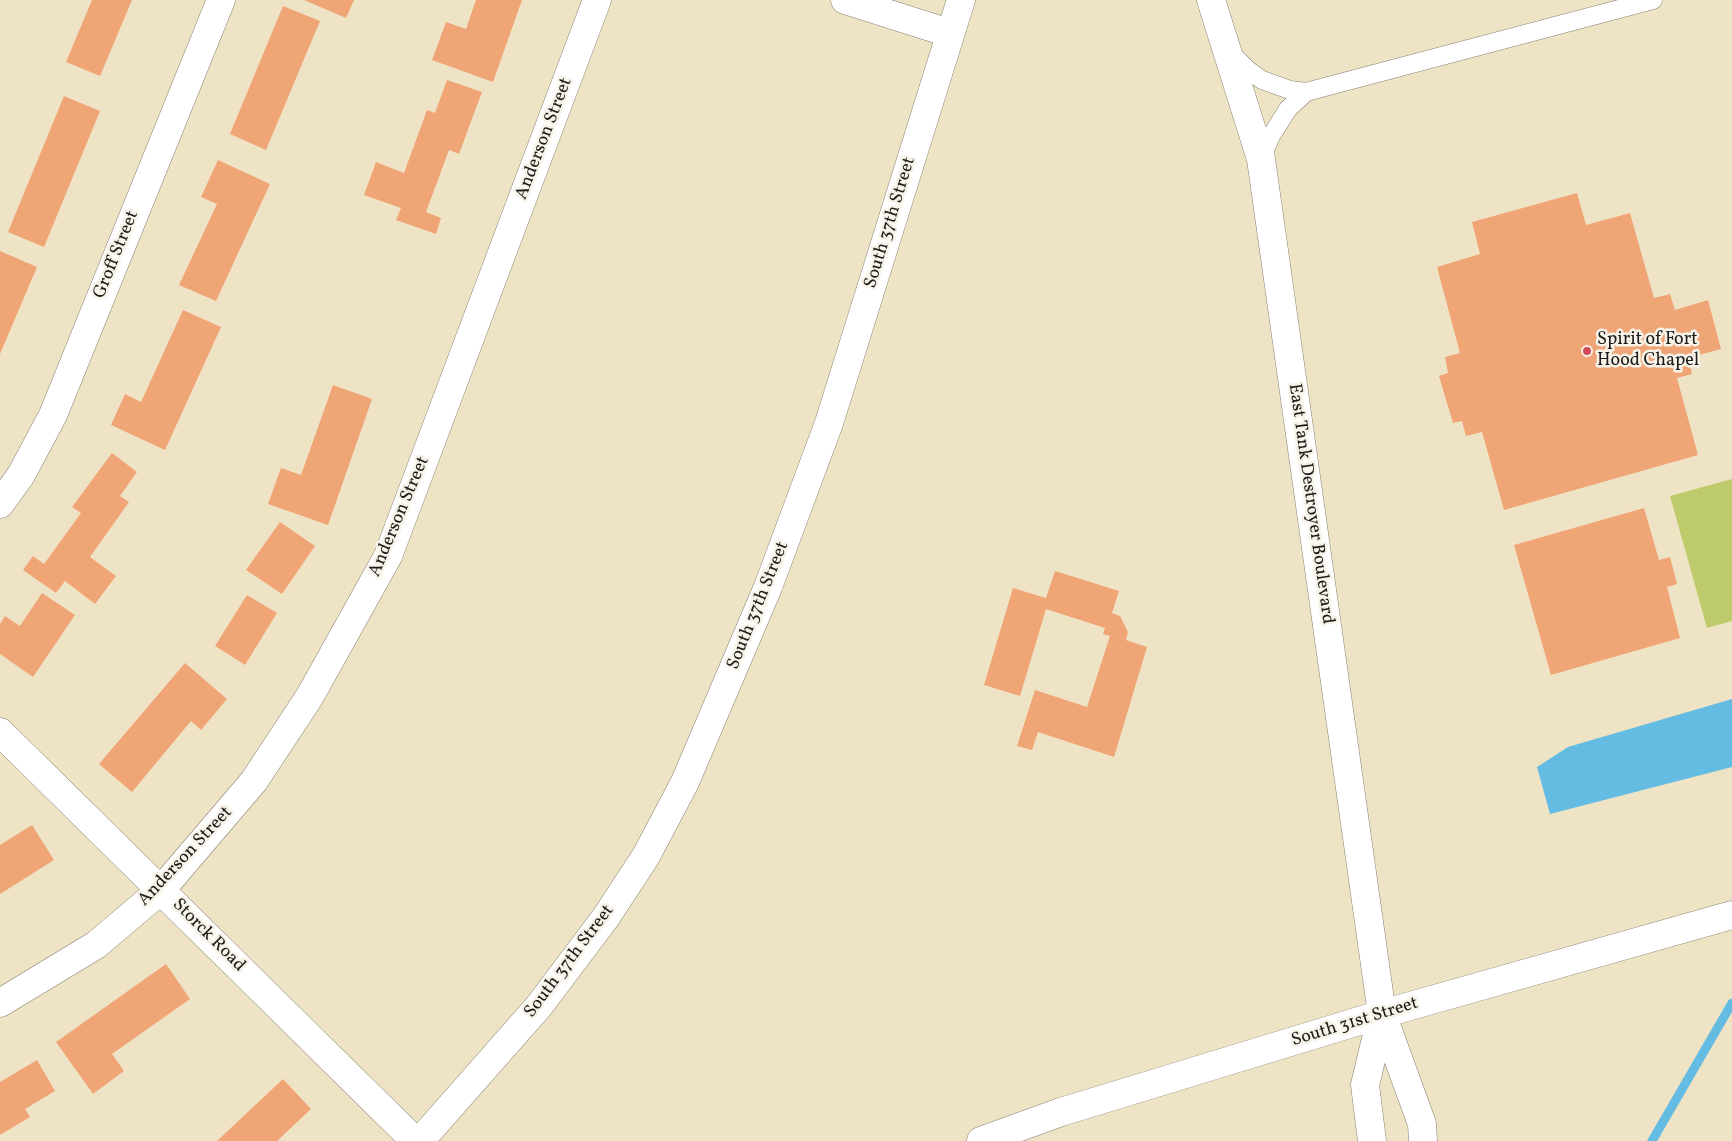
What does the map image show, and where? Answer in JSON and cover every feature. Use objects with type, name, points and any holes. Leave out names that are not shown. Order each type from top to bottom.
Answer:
[{"type":"street","name":"Groff Street","points":[[0,504],[21,475],[53,415],[221,0]]},
{"type":"street","name":"Anderson Street","points":[[0,1003],[96,945],[161,890],[254,782],[310,696],[388,556],[597,0]]},
{"type":"street","points":[[845,0],[949,33]]},
{"type":"street","name":"South 37th Street","points":[[420,1141],[539,1006],[606,917],[646,856],[684,782],[768,587],[829,423],[949,33],[961,0]]},
{"type":"street","name":"East Tank Destroyer Boulevard","points":[[1211,0],[1261,159],[1382,1014],[1422,1124],[1424,1141]]},
{"type":"street","name":"Storck Road","points":[[0,732],[414,1141]]},
{"type":"street","name":"South 31st Street","points":[[981,1141],[1061,1112],[1382,1014],[1732,915]]},
{"type":"street","name":"East Tank Destroyer Boulevard","points":[[1372,1141],[1365,1085],[1382,1014]]},
{"type":"lane","points":[[1228,50],[1248,70],[1262,80],[1290,90],[1306,92],[1653,0]]},
{"type":"lane","points":[[1261,159],[1270,136],[1288,109],[1306,92]]},
{"type":"green space","points":[[1732,479],[1732,621],[1707,628],[1670,496]]},
{"type":"water","points":[[1732,699],[1732,767],[1550,814],[1537,767],[1568,747]]},
{"type":"building","points":[[92,0],[132,0],[100,76],[66,62]]},
{"type":"building","points":[[304,0],[354,0],[346,18]]},
{"type":"building","points":[[476,0],[522,0],[493,82],[432,60],[446,22],[466,29]]},
{"type":"building","points":[[283,6],[320,21],[266,150],[230,134]]},
{"type":"building","points":[[447,80],[482,92],[459,154],[449,150],[426,212],[441,218],[436,234],[396,220],[401,208],[364,195],[376,162],[404,173],[427,110],[435,113]]},
{"type":"building","points":[[64,96],[100,111],[44,247],[8,232]]},
{"type":"building","points":[[218,160],[270,184],[216,301],[179,285],[217,204],[201,197]]},
{"type":"building","name":"Spirit of Fort Hood Chapel","points":[[1577,193],[1586,225],[1630,213],[1654,298],[1670,294],[1675,310],[1708,300],[1721,349],[1688,358],[1692,374],[1677,378],[1698,455],[1504,510],[1482,432],[1466,436],[1462,421],[1453,423],[1439,376],[1448,373],[1445,357],[1460,353],[1437,267],[1480,254],[1472,222]]},
{"type":"building","points":[[0,251],[37,267],[0,354]]},
{"type":"building","points":[[183,310],[221,327],[165,450],[111,425],[125,394],[141,402]]},
{"type":"building","points":[[333,385],[372,399],[328,525],[268,504],[281,468],[301,475]]},
{"type":"building","points":[[112,453],[137,472],[120,496],[129,502],[90,557],[116,576],[95,604],[65,581],[56,593],[23,570],[33,556],[44,564],[81,513],[72,507]]},
{"type":"building","points":[[1644,508],[1659,560],[1670,557],[1677,584],[1667,587],[1680,638],[1551,675],[1514,545]]},
{"type":"building","points":[[280,522],[315,546],[282,594],[246,570]]},
{"type":"building","points":[[1055,571],[1119,591],[1112,613],[1120,616],[1128,632],[1126,640],[1147,647],[1114,757],[1038,732],[1032,750],[1017,746],[1035,690],[1087,707],[1110,636],[1103,634],[1105,628],[1046,609],[1020,696],[984,685],[1013,588],[1046,598]]},
{"type":"building","points":[[42,593],[75,615],[33,677],[0,654],[0,624],[5,616],[20,626]]},
{"type":"building","points":[[247,595],[277,613],[245,665],[215,646]]},
{"type":"building","points":[[185,663],[227,699],[201,730],[191,721],[132,792],[99,764]]},
{"type":"building","points":[[32,825],[54,860],[0,894],[0,845]]},
{"type":"building","points":[[166,964],[190,999],[112,1054],[124,1071],[93,1094],[56,1042]]},
{"type":"building","points":[[37,1060],[55,1091],[25,1109],[30,1117],[0,1135],[0,1082]]},
{"type":"building","points":[[283,1079],[311,1109],[277,1141],[217,1141]]},
{"type":"waterway","points":[[1652,1141],[1732,1003]]},
{"type":"place","name":"Spirit of Fort Hood Chapel","points":[[1587,351]]}]
